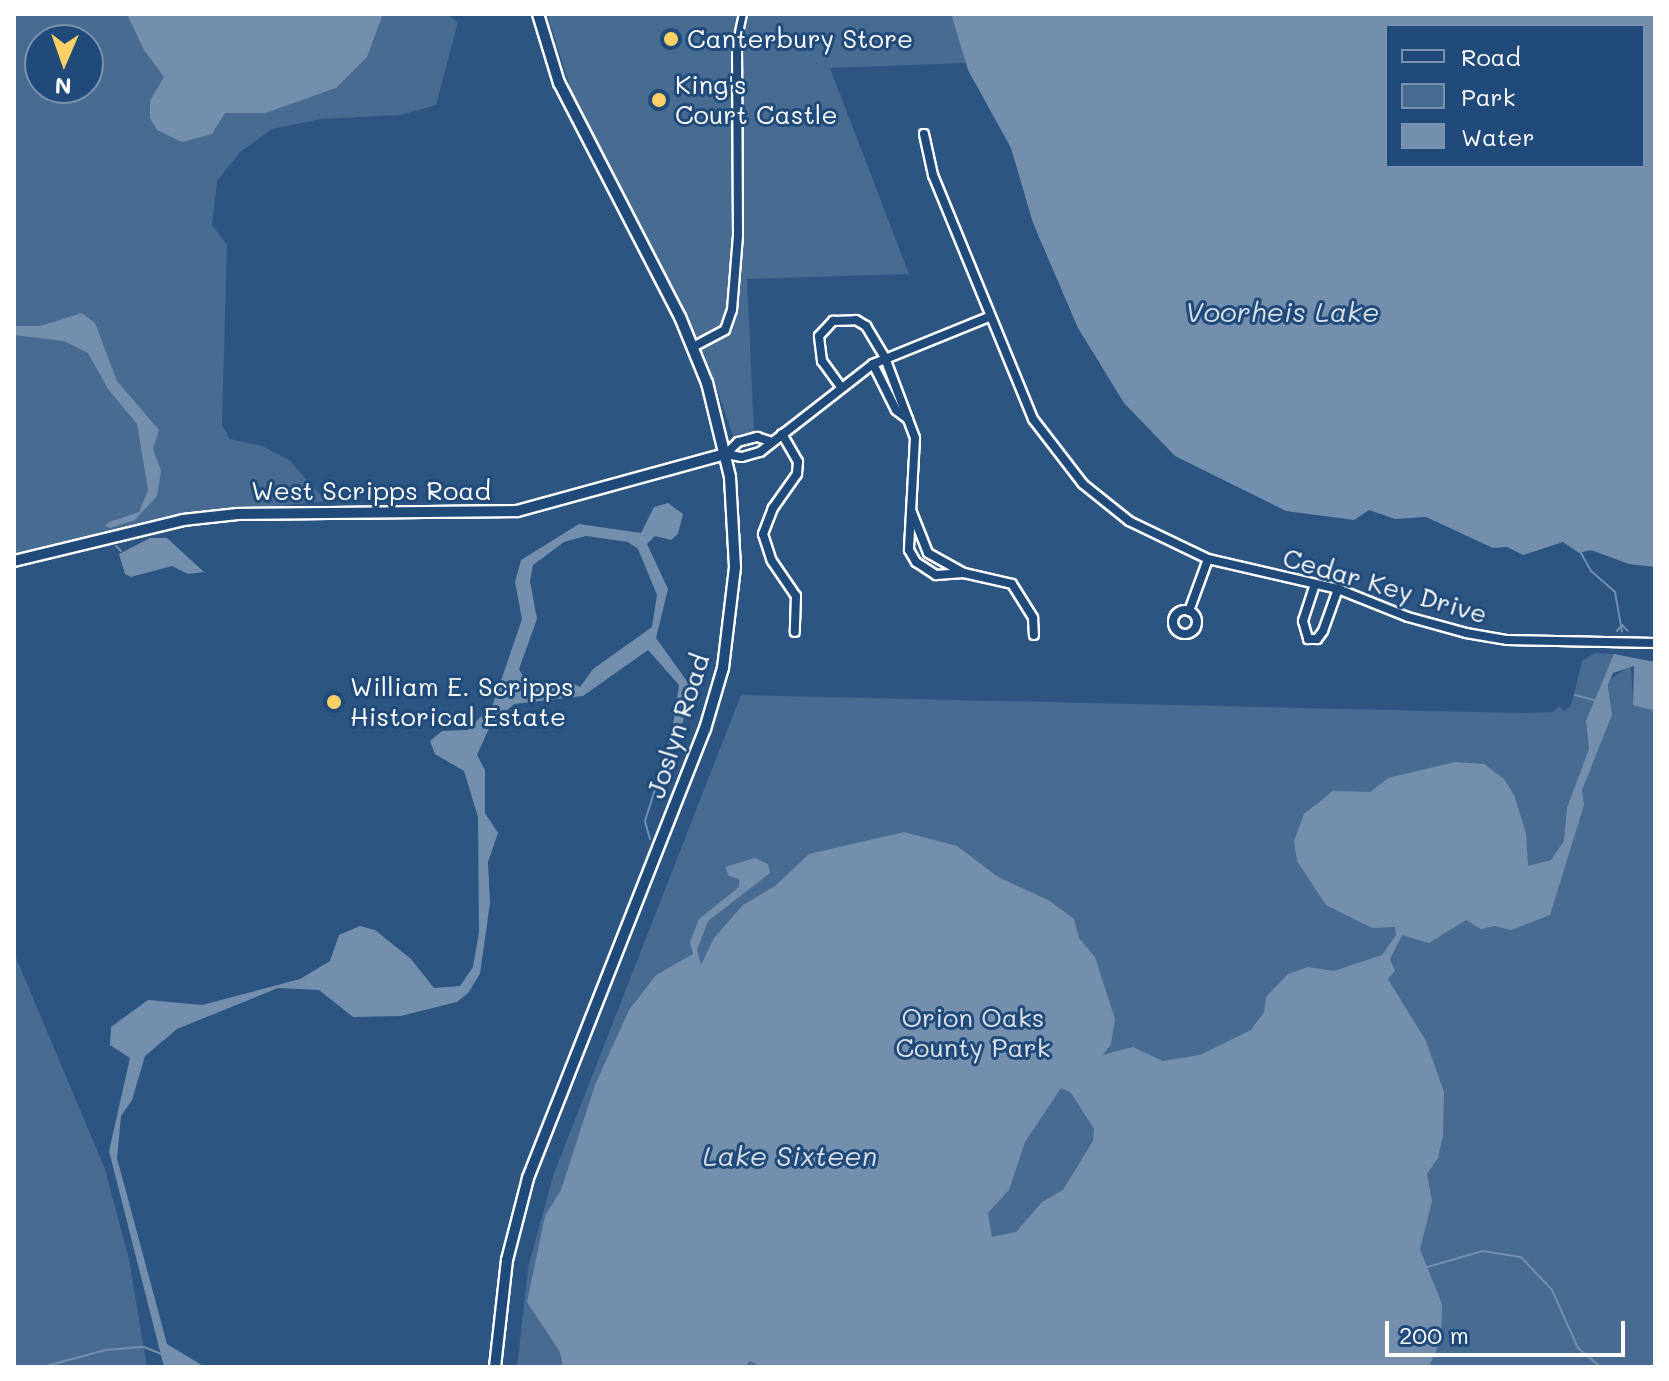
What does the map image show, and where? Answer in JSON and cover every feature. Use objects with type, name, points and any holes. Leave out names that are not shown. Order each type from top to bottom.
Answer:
[{"type":"street","name":"Joslyn Road","points":[[495,1367],[507,1260],[528,1178],[720,682],[735,567],[726,454],[693,347],[559,83],[538,14]]},
{"type":"street","points":[[693,347],[725,330],[732,310],[738,235],[737,42],[743,14]]},
{"type":"street","name":"Cedar Key Drive","points":[[924,134],[933,175],[1033,419],[1083,484],[1129,521],[1208,559],[1338,589],[1408,617],[1466,633],[1507,640],[1655,643]]},
{"type":"street","name":"West Scripps Road","points":[[14,561],[183,520],[238,514],[517,511],[726,454],[742,457],[760,452],[769,441],[873,364],[989,317]]},
{"type":"street","points":[[841,387],[818,352],[819,336],[833,321],[846,319],[866,326],[908,406],[908,419],[915,438],[907,531],[916,562],[936,575],[964,573]]},
{"type":"street","points":[[873,364],[896,410],[908,419]]},
{"type":"street","points":[[782,434],[798,462],[797,474],[773,508],[763,534],[772,561],[796,596],[795,632]]},
{"type":"street","name":"West Scripps Road","points":[[726,454],[738,442],[757,437],[769,441]]},
{"type":"street","points":[[910,508],[928,553],[964,573],[1012,584],[1033,618],[1034,635]]},
{"type":"street","points":[[1189,611],[1208,559]]},
{"type":"street","points":[[1315,584],[1303,621],[1308,639],[1317,639],[1323,631],[1338,589]]},
{"type":"green space","points":[[14,14],[447,14],[458,22],[436,105],[400,115],[321,119],[272,129],[240,152],[217,181],[212,225],[227,245],[222,425],[230,439],[262,446],[289,460],[326,501],[179,516],[14,554]]},
{"type":"green space","points":[[547,14],[951,14],[966,63],[830,68],[909,274],[747,279],[754,432],[733,435],[705,356],[574,100]]},
{"type":"green space","name":"Orion Oaks County Park","points":[[1595,653],[1614,654],[1614,659],[1590,714],[1612,714],[1608,681],[1631,665],[1633,704],[1655,711],[1655,1367],[517,1367],[528,1268],[553,1176],[741,695],[1553,712],[1559,706],[1564,711],[1571,706],[1582,661]]},
{"type":"green space","points":[[14,953],[105,1169],[129,1259],[147,1367],[14,1367]]},
{"type":"water","points":[[127,14],[383,14],[367,57],[336,88],[265,113],[225,113],[212,134],[182,142],[157,130],[150,118],[150,101],[164,77],[144,50]]},
{"type":"water","name":"Voorheis Lake","points":[[951,14],[1655,14],[1655,567],[1629,564],[1591,550],[1579,553],[1563,542],[1523,555],[1507,547],[1493,548],[1426,517],[1395,519],[1369,510],[1354,520],[1286,511],[1175,456],[1124,403],[1078,328],[1033,223],[1011,148],[968,70]]},
{"type":"water","points":[[82,313],[95,323],[117,381],[159,430],[153,449],[161,471],[157,496],[135,520],[110,528],[105,526],[109,522],[139,512],[148,490],[137,424],[108,389],[88,353],[64,341],[14,335],[14,326],[40,326]]},
{"type":"water","points":[[668,503],[683,514],[678,534],[671,540],[655,536],[647,544],[668,589],[656,638],[689,684],[683,722],[671,739],[679,685],[648,650],[583,696],[514,704],[490,726],[477,755],[485,770],[485,813],[498,833],[488,862],[490,903],[480,974],[468,993],[457,1002],[401,1016],[353,1017],[319,990],[278,988],[177,1029],[145,1056],[132,1100],[121,1116],[117,1158],[167,1344],[205,1367],[164,1367],[109,1151],[130,1058],[110,1045],[111,1027],[148,1000],[202,1005],[300,979],[330,961],[339,935],[360,926],[375,930],[411,959],[434,988],[460,986],[473,967],[479,932],[478,817],[464,771],[435,754],[430,741],[442,731],[468,730],[493,704],[522,619],[515,582],[521,560],[579,524],[641,533],[654,507]],"holes":[[[586,536],[628,542],[638,549],[657,595],[652,627],[593,669],[580,687],[568,681],[553,688],[528,685],[519,669],[537,619],[530,581],[533,565],[564,542]]]},
{"type":"water","points":[[150,538],[167,538],[204,572],[188,574],[172,566],[131,577],[125,574],[119,554]]},
{"type":"water","name":"Lake Sixteen","points":[[1614,654],[1655,662],[1655,711],[1633,705],[1634,666],[1613,673],[1608,685],[1612,715],[1582,790],[1584,805],[1550,915],[1511,930],[1495,926],[1481,929],[1466,920],[1429,943],[1402,935],[1390,959],[1395,971],[1388,979],[1426,1041],[1444,1092],[1443,1135],[1438,1158],[1427,1174],[1432,1201],[1420,1249],[1442,1304],[1441,1339],[1429,1367],[761,1367],[750,1361],[745,1367],[563,1367],[560,1352],[527,1302],[545,1216],[561,1190],[595,1085],[629,1010],[656,975],[693,954],[690,942],[699,919],[739,887],[739,879],[729,876],[725,867],[755,858],[768,864],[770,873],[708,921],[697,950],[701,965],[714,938],[743,905],[775,886],[809,854],[904,832],[957,846],[998,877],[1050,901],[1074,919],[1079,938],[1095,957],[1115,1019],[1111,1044],[1103,1055],[1133,1047],[1163,1061],[1200,1055],[1251,1030],[1264,1012],[1266,997],[1288,974],[1308,967],[1334,971],[1382,955],[1396,935],[1395,927],[1372,928],[1326,905],[1297,861],[1294,841],[1304,814],[1333,791],[1370,792],[1388,778],[1455,762],[1484,764],[1504,779],[1514,795],[1526,833],[1528,866],[1551,860],[1564,841],[1567,808],[1589,749],[1586,721]],"holes":[[[1061,1088],[1071,1093],[1094,1129],[1093,1141],[1063,1190],[1042,1202],[1016,1232],[992,1237],[988,1213],[1009,1190],[1025,1142]]]},
{"type":"waterway","points":[[116,546],[121,551]]},
{"type":"waterway","points":[[1581,553],[1591,571],[1615,592],[1622,631]]},
{"type":"waterway","points":[[1617,631],[1622,625],[1628,631]]},
{"type":"waterway","points":[[1575,695],[1594,700]]},
{"type":"waterway","points":[[650,839],[645,821],[671,739]]},
{"type":"waterway","points":[[1424,1268],[1483,1251],[1521,1257],[1552,1290],[1578,1348],[1601,1367]]},
{"type":"waterway","points":[[42,1367],[106,1350],[144,1347],[161,1354]]},
{"type":"place","name":"Canterbury Store","points":[[671,39]]},
{"type":"place","name":"King's Court Castle","points":[[659,100]]},
{"type":"place","name":"William E. Scripps Historical Estate","points":[[334,702]]}]
